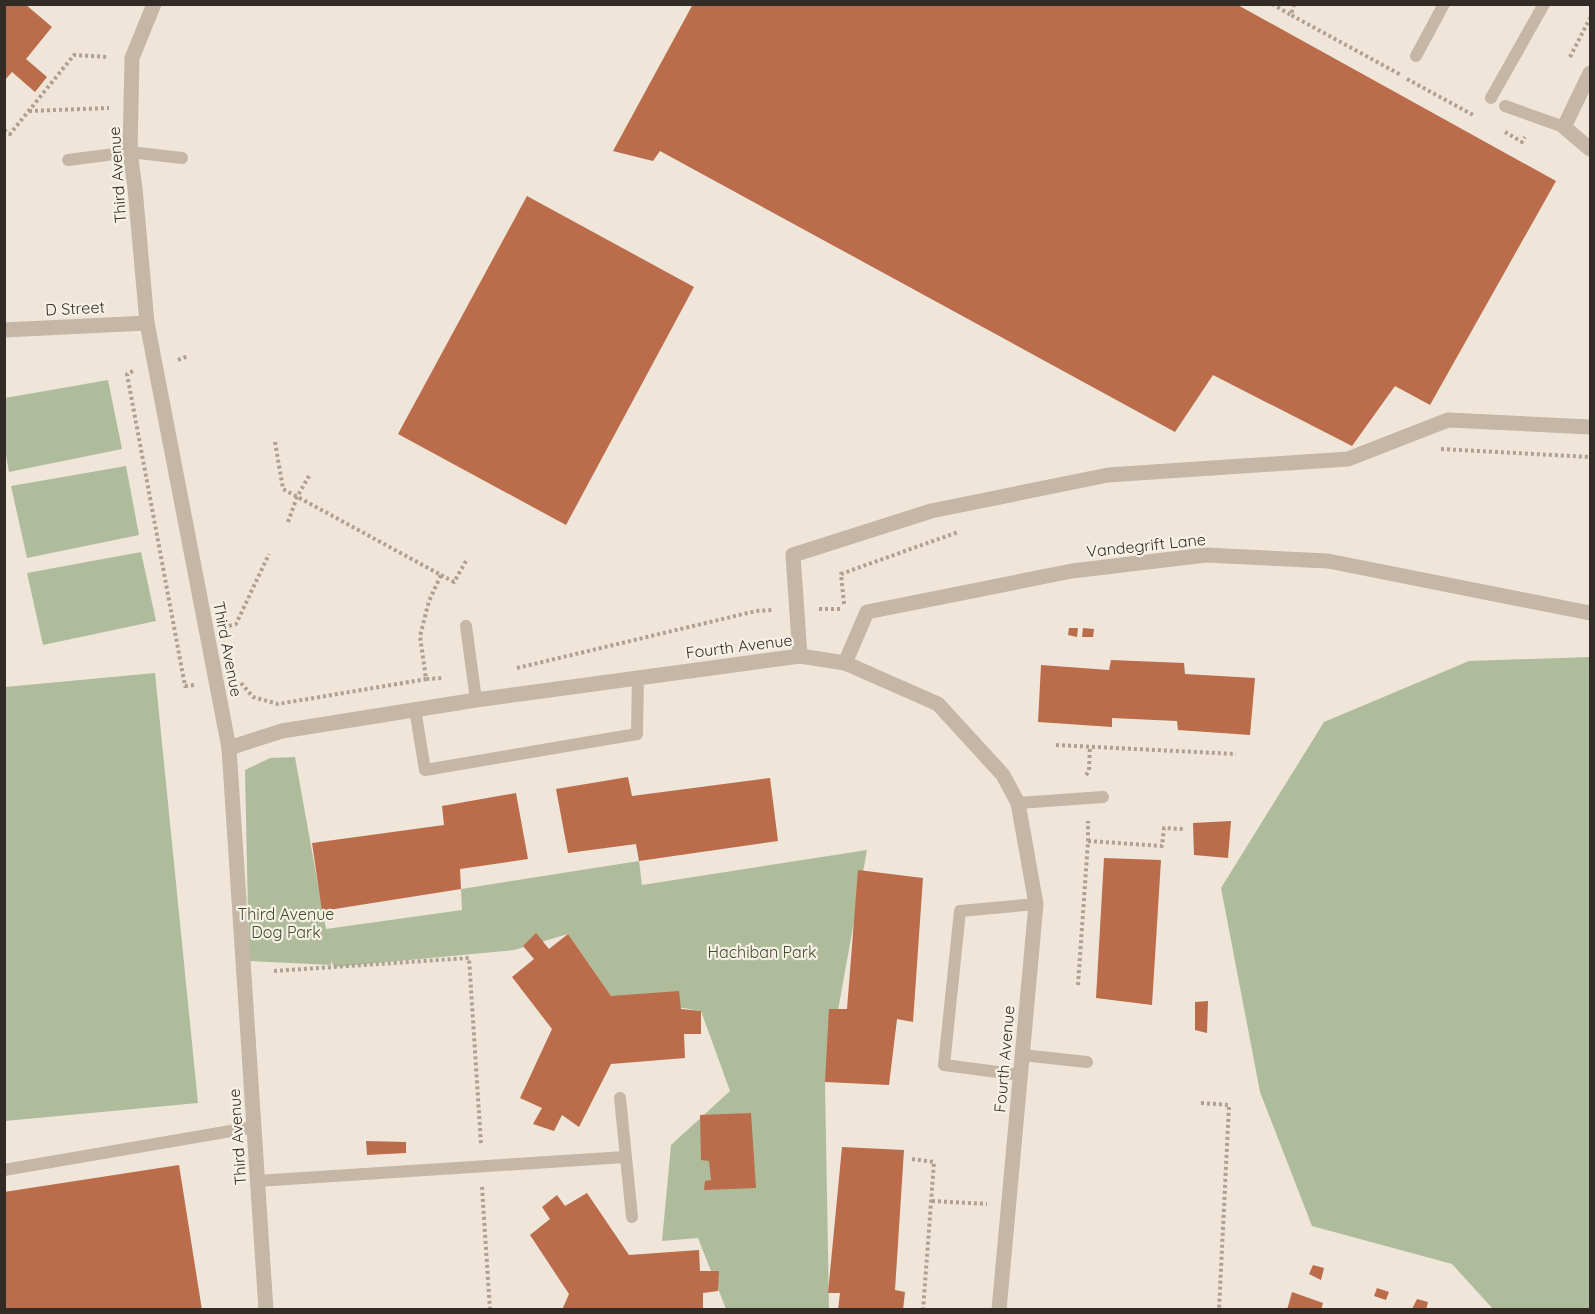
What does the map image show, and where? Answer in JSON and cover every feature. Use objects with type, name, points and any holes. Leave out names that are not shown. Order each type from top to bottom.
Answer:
[{"type":"street","name":"Third Avenue","points":[[154,4],[132,58],[130,152],[147,323],[229,748],[266,1310]]},
{"type":"street","points":[[1590,73],[1564,127],[1590,149]]},
{"type":"street","name":"D Street","points":[[4,330],[147,323]]},
{"type":"street","points":[[800,656],[793,555],[931,511],[1108,475],[1348,459],[1448,420],[1590,427]]},
{"type":"street","name":"Vandegrift Lane","points":[[845,663],[867,612],[1072,571],[1206,555],[1328,561],[1590,613]]},
{"type":"street","name":"Fourth Avenue","points":[[229,748],[282,730],[476,700],[800,656],[845,663],[938,704],[1002,775],[1018,802],[1036,904],[999,1310]]},
{"type":"lane","points":[[1416,56],[1444,4]]},
{"type":"lane","points":[[1491,98],[1544,4]]},
{"type":"lane","points":[[1505,106],[1564,127]]},
{"type":"lane","points":[[68,160],[130,152],[182,158]]},
{"type":"lane","points":[[466,626],[476,700]]},
{"type":"lane","points":[[415,709],[425,770],[637,734],[638,677]]},
{"type":"lane","points":[[1018,802],[1103,797]]},
{"type":"lane","points":[[1021,1075],[944,1065],[960,911],[1036,904]]},
{"type":"lane","points":[[1022,1055],[1087,1062]]},
{"type":"lane","points":[[620,1098],[632,1217]]},
{"type":"lane","points":[[4,1170],[254,1127]]},
{"type":"lane","points":[[257,1181],[625,1157]]},
{"type":"path","points":[[1272,4],[1480,119]]},
{"type":"path","points":[[1291,15],[1294,4]]},
{"type":"path","points":[[1569,58],[1590,18]]},
{"type":"path","points":[[4,130],[9,134],[74,56],[132,58]]},
{"type":"path","points":[[28,111],[131,107]]},
{"type":"path","points":[[1501,130],[1522,142],[1538,117]]},
{"type":"path","points":[[288,522],[297,497],[309,476]]},
{"type":"path","points":[[224,627],[236,624],[269,554]]},
{"type":"path","points":[[441,575],[454,582],[466,561]]},
{"type":"path","points":[[234,675],[253,697],[278,704],[426,679]]},
{"type":"path","points":[[1056,745],[1236,754]]},
{"type":"path","points":[[1082,778],[1089,771],[1090,746]]},
{"type":"path","points":[[1078,985],[1088,841],[1087,798]]},
{"type":"path","points":[[1088,841],[1162,846],[1164,828],[1184,830]]},
{"type":"path","points":[[274,971],[469,958],[482,1148]]},
{"type":"path","points":[[1201,1103],[1229,1105],[1220,1310]]},
{"type":"path","points":[[912,1159],[934,1162],[922,1310]]},
{"type":"path","points":[[482,1187],[490,1310]]},
{"type":"path","points":[[932,1201],[1008,1205]]},
{"type":"green space","points":[[108,380],[122,449],[9,472],[5,450],[5,398]]},
{"type":"green space","points":[[126,466],[139,535],[27,558],[11,486]]},
{"type":"green space","points":[[141,552],[156,621],[43,645],[27,573]]},
{"type":"green space","points":[[1590,657],[1590,1309],[1493,1309],[1452,1264],[1312,1226],[1260,1092],[1221,888],[1324,722],[1469,661]]},
{"type":"green space","points":[[155,673],[198,1103],[5,1121],[5,687]]},
{"type":"green space","name":"Hachiban Park","points":[[295,757],[326,929],[462,910],[461,889],[639,861],[642,885],[867,850],[825,1082],[829,1309],[726,1309],[698,1238],[662,1241],[671,1145],[730,1091],[701,1011],[611,996],[568,934],[514,950],[334,967],[331,961],[331,965],[249,961],[245,770],[270,758]]},
{"type":"building","points":[[4,4],[25,4],[52,27],[26,59],[47,77],[35,92],[12,72],[4,81]]},
{"type":"building","points":[[693,4],[1236,4],[1556,181],[1430,405],[1395,386],[1352,446],[1213,375],[1175,432],[660,151],[653,161],[613,151]]},
{"type":"building","points":[[527,196],[694,287],[566,525],[398,434]]},
{"type":"building","points":[[1069,628],[1078,628],[1077,637],[1068,635]]},
{"type":"building","points":[[1083,628],[1094,629],[1093,637],[1082,637]]},
{"type":"building","points":[[1111,660],[1184,663],[1185,674],[1255,678],[1250,735],[1178,730],[1177,721],[1112,718],[1112,727],[1038,722],[1041,665],[1109,670]]},
{"type":"building","points":[[628,777],[632,796],[770,778],[778,841],[639,861],[636,844],[568,853],[556,789]]},
{"type":"building","points":[[516,793],[528,859],[460,869],[461,889],[322,911],[312,843],[444,825],[442,806]]},
{"type":"building","points":[[1231,821],[1228,858],[1194,855],[1193,823]]},
{"type":"building","points":[[1104,858],[1161,860],[1152,1005],[1096,998]]},
{"type":"building","points":[[858,870],[923,878],[913,1022],[897,1019],[889,1085],[825,1082],[829,1009],[847,1009]]},
{"type":"building","points":[[536,933],[549,949],[568,934],[611,996],[679,991],[681,1009],[701,1011],[701,1034],[684,1034],[685,1058],[611,1064],[579,1127],[562,1115],[554,1131],[533,1124],[542,1108],[520,1098],[552,1029],[512,977],[534,959],[523,946]]},
{"type":"building","points":[[1208,1001],[1207,1033],[1195,1030],[1195,1002]]},
{"type":"building","points":[[751,1113],[756,1188],[704,1190],[705,1181],[711,1180],[709,1161],[701,1160],[700,1115]]},
{"type":"building","points":[[366,1141],[406,1142],[406,1153],[367,1155]]},
{"type":"building","points":[[842,1147],[904,1150],[895,1290],[905,1292],[903,1310],[838,1310],[840,1293],[828,1293]]},
{"type":"building","points":[[179,1165],[202,1310],[4,1310],[4,1192]]},
{"type":"building","points":[[587,1193],[629,1255],[699,1250],[700,1271],[719,1271],[718,1291],[703,1293],[703,1310],[562,1310],[569,1294],[530,1235],[550,1219],[542,1207],[557,1195],[565,1206]]},
{"type":"building","points":[[1313,1265],[1324,1268],[1321,1280],[1309,1274]]},
{"type":"building","points":[[1377,1288],[1389,1292],[1386,1300],[1374,1296]]},
{"type":"building","points":[[1292,1292],[1323,1303],[1321,1310],[1287,1310]]},
{"type":"building","points":[[1417,1299],[1428,1302],[1426,1310],[1412,1309]]},
{"type":"park label","name":"Third Avenue Dog Park","points":[[286,923]]}]
